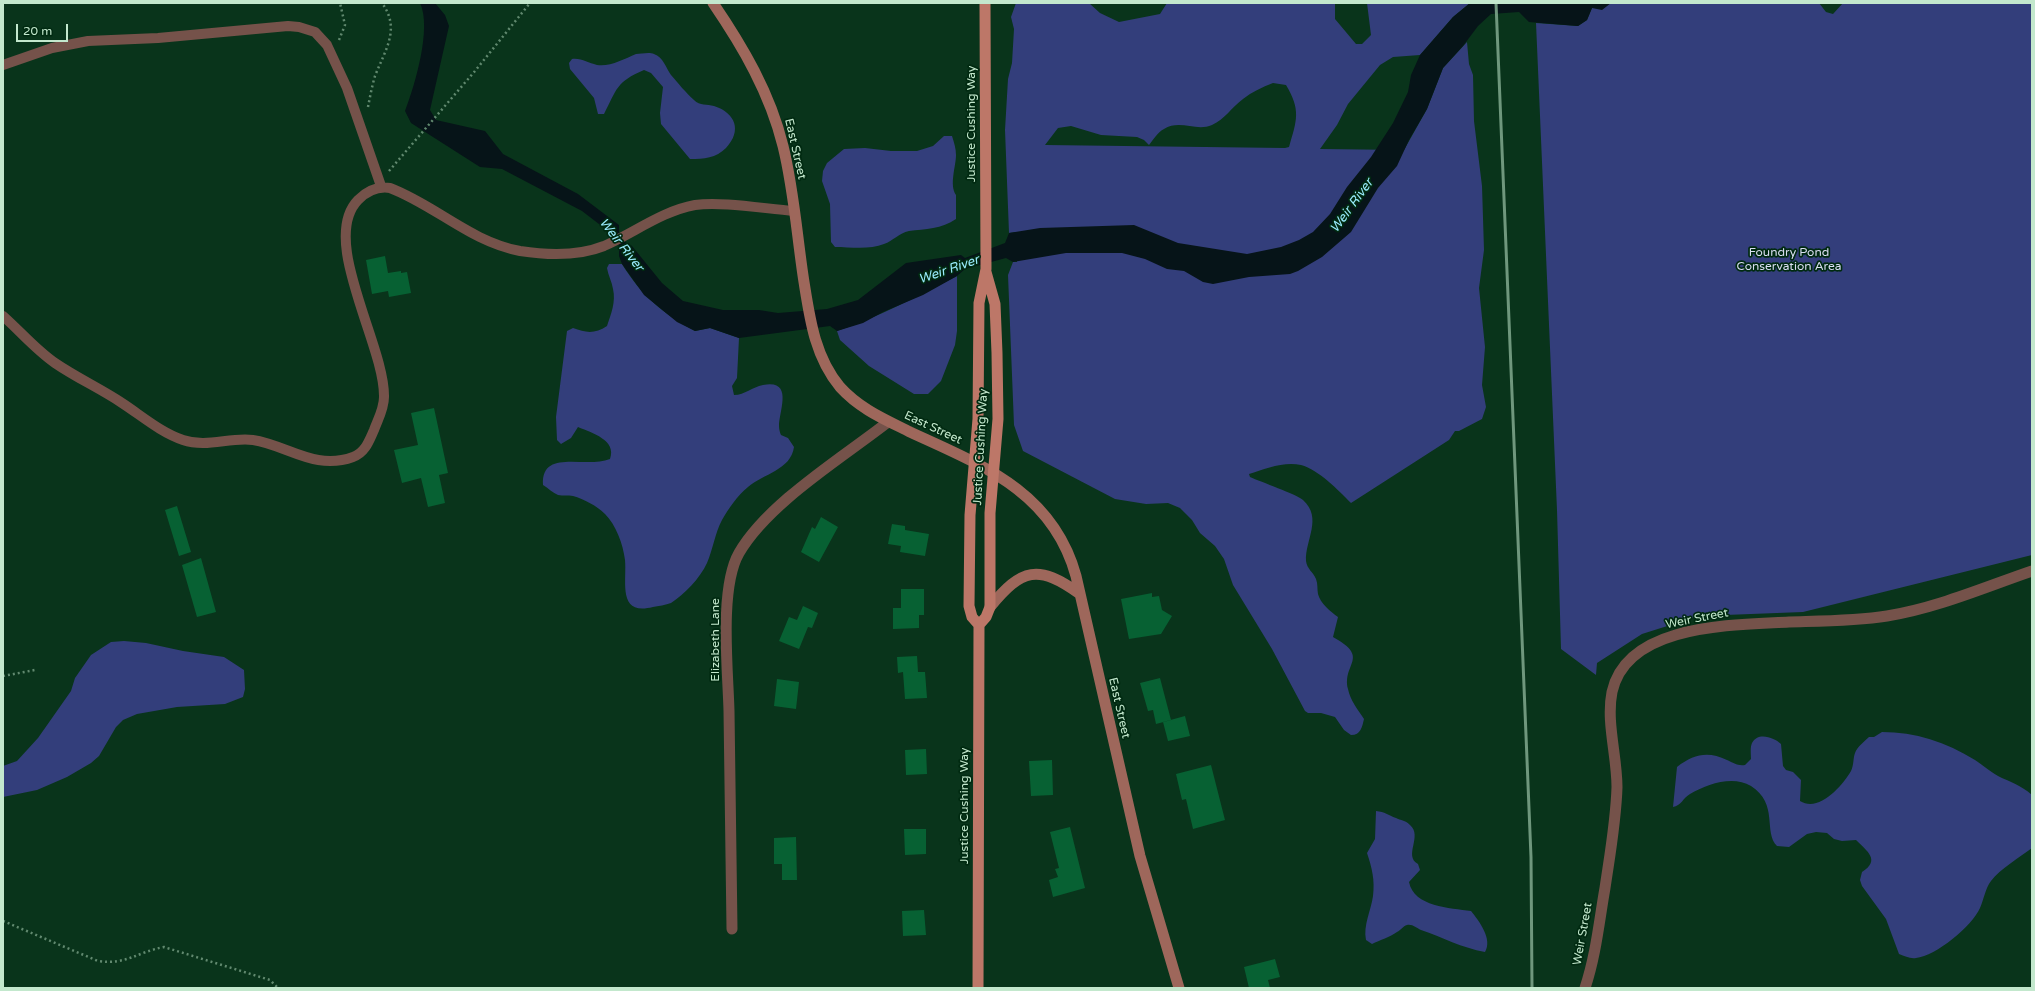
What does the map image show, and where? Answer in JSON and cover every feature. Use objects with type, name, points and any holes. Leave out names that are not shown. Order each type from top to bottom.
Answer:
[{"type":"main road","name":"East Street","points":[[712,3],[743,50],[758,78],[771,109],[783,145],[809,318],[821,357],[841,387],[875,416],[974,462],[1020,490],[1051,522],[1068,551],[1080,594],[1140,856],[1179,988]]},
{"type":"main road","name":"Justice Cushing Way","points":[[978,988],[979,624],[972,617],[969,606],[970,515],[978,419],[979,303],[986,269],[985,3]]},
{"type":"main road","name":"Justice Cushing Way","points":[[986,269],[995,304],[998,419],[990,513],[990,607]]},
{"type":"main road","points":[[979,624],[986,617],[990,607],[1012,583],[1027,575],[1043,574],[1054,578],[1080,594]]},
{"type":"street","name":"Elizabeth Lane","points":[[732,929],[727,625],[732,570],[739,554],[750,538],[776,510],[803,486],[888,422]]},
{"type":"street","name":"Weir Street","points":[[1585,988],[1595,954],[1616,810],[1617,785],[1612,722],[1612,693],[1621,671],[1632,658],[1658,641],[1686,632],[1742,624],[1847,620],[1890,615],[1938,603],[2032,571]]},
{"type":"lane","points":[[3,65],[52,48],[88,41],[158,38],[281,26],[299,27],[315,32],[322,38],[330,50],[347,88],[381,186]]},
{"type":"lane","points":[[3,316],[56,364],[122,403],[172,436],[188,442],[204,444],[253,440],[302,457],[333,460],[352,457],[361,452],[369,442],[382,410],[384,390],[381,372],[348,258],[345,241],[348,216],[355,204],[363,195],[381,186],[401,193],[474,235],[498,245],[546,254],[580,251],[602,246],[674,211],[703,204],[794,211]]},
{"type":"path","points":[[330,50],[344,31],[344,16],[340,3]]},
{"type":"path","points":[[363,133],[375,76],[388,46],[390,15],[382,3]]},
{"type":"path","points":[[381,186],[388,172],[530,3]]},
{"type":"path","points":[[3,676],[35,670]]},
{"type":"path","points":[[3,921],[98,961],[126,961],[151,950],[164,947],[270,980],[278,988]]},
{"type":"green space","points":[[1016,3],[1089,3],[1100,13],[1119,22],[1160,14],[1167,3],[1335,3],[1335,19],[1356,44],[1362,44],[1371,35],[1367,3],[1470,3],[1453,17],[1420,55],[1393,57],[1380,65],[1348,104],[1337,125],[1320,149],[1404,150],[1427,109],[1443,68],[1467,42],[1469,64],[1473,75],[1474,121],[1482,186],[1484,250],[1479,288],[1485,347],[1482,385],[1486,407],[1482,419],[1459,431],[1455,431],[1449,440],[1351,503],[1315,471],[1301,465],[1281,465],[1249,474],[1250,477],[1299,497],[1309,507],[1312,514],[1312,529],[1306,553],[1306,561],[1316,579],[1318,594],[1321,601],[1338,617],[1333,637],[1351,650],[1353,656],[1348,673],[1348,689],[1352,701],[1364,719],[1363,725],[1357,734],[1351,735],[1344,730],[1335,717],[1321,713],[1308,713],[1305,711],[1272,649],[1233,585],[1224,559],[1215,546],[1200,533],[1192,520],[1180,508],[1168,503],[1146,504],[1115,499],[1023,451],[1014,425],[1008,275],[1013,262],[1017,262],[1017,232],[1009,233],[1005,130],[1008,79],[1012,63],[1014,29],[1011,17]],"holes":[[[1273,83],[1286,85],[1296,108],[1296,122],[1289,147],[1285,148],[1045,145],[1058,128],[1071,126],[1101,135],[1137,137],[1144,140],[1149,145],[1160,132],[1170,126],[1182,125],[1206,127],[1212,125],[1221,120],[1239,102],[1257,90]]]},
{"type":"green space","name":"Foundry Pond Conservation Area","points":[[1611,3],[1819,3],[1826,12],[1833,14],[1843,3],[2032,3],[2032,555],[1803,612],[1699,616],[1642,634],[1597,663],[1596,675],[1561,649],[1557,510],[1536,23],[1578,26],[1587,20],[1592,8]]},
{"type":"green space","points":[[650,53],[657,55],[662,60],[671,75],[696,102],[721,109],[732,118],[735,129],[734,135],[726,148],[718,154],[710,157],[690,159],[661,124],[660,113],[663,87],[651,73],[644,70],[628,78],[622,83],[615,92],[604,114],[598,114],[594,98],[570,69],[569,63],[572,59],[576,59],[597,65],[607,65],[636,54]]},
{"type":"green space","points":[[944,136],[952,136],[956,150],[953,186],[956,195],[956,219],[939,227],[905,232],[887,243],[878,246],[866,248],[835,247],[831,242],[830,204],[822,181],[823,171],[827,163],[844,149],[865,148],[891,151],[917,151],[933,146]]},
{"type":"green space","points":[[609,264],[622,264],[637,285],[654,303],[683,325],[695,331],[710,328],[739,338],[737,378],[732,386],[734,395],[742,394],[755,387],[763,385],[773,384],[779,387],[782,391],[783,398],[779,426],[780,432],[781,435],[788,438],[794,447],[792,455],[788,461],[776,471],[754,482],[740,494],[734,502],[720,525],[707,563],[692,585],[671,603],[642,608],[634,607],[629,602],[626,595],[624,554],[621,541],[609,518],[598,508],[586,501],[573,496],[558,495],[543,485],[544,474],[549,467],[557,463],[589,462],[610,459],[611,452],[607,442],[602,438],[578,427],[571,438],[561,444],[557,440],[556,417],[567,331],[573,328],[590,332],[603,329],[607,326],[613,308],[614,299],[607,268]]},
{"type":"green space","points":[[957,276],[957,331],[955,345],[941,381],[928,394],[914,394],[869,366],[840,340],[837,331],[883,313]]},
{"type":"green space","points":[[124,641],[146,643],[183,651],[224,657],[244,670],[245,689],[243,697],[225,704],[177,707],[137,714],[123,720],[116,727],[99,756],[91,763],[67,777],[37,790],[3,797],[3,766],[17,761],[38,738],[71,691],[75,678],[91,655],[111,642]]},
{"type":"green space","points":[[1882,732],[1894,732],[1918,736],[1942,743],[1978,762],[1998,776],[2020,786],[2032,795],[2032,848],[2005,868],[1991,881],[1976,915],[1962,931],[1933,952],[1916,958],[1910,958],[1899,954],[1886,919],[1862,886],[1860,880],[1862,872],[1868,868],[1871,860],[1868,852],[1856,840],[1842,841],[1834,839],[1827,833],[1816,832],[1807,834],[1789,847],[1777,846],[1771,833],[1768,809],[1760,793],[1751,786],[1736,781],[1720,782],[1704,787],[1690,794],[1678,805],[1673,807],[1677,767],[1689,759],[1701,755],[1714,755],[1738,765],[1745,765],[1751,759],[1752,743],[1755,739],[1762,736],[1771,738],[1781,744],[1783,766],[1786,770],[1793,772],[1801,780],[1800,801],[1807,804],[1822,801],[1842,784],[1851,771],[1855,753],[1859,746],[1869,737],[1874,737]]},
{"type":"green space","points":[[1376,811],[1409,824],[1413,830],[1415,835],[1412,856],[1418,864],[1420,870],[1409,882],[1412,890],[1418,897],[1434,905],[1471,911],[1484,930],[1487,942],[1485,952],[1460,945],[1409,925],[1404,926],[1391,935],[1372,944],[1366,940],[1365,934],[1374,885],[1372,869],[1367,853],[1375,839]]},
{"type":"water","name":"Weir River","points":[[420,3],[435,3],[445,15],[449,26],[430,110],[436,120],[485,131],[503,154],[578,194],[619,225],[619,232],[625,242],[632,246],[662,283],[683,301],[723,310],[759,310],[778,313],[827,309],[858,300],[906,263],[961,255],[965,258],[1005,243],[1009,233],[1040,228],[1134,225],[1178,243],[1247,254],[1281,247],[1299,240],[1313,232],[1330,214],[1347,187],[1371,157],[1393,123],[1408,92],[1411,75],[1420,55],[1453,17],[1470,3],[1611,3],[1602,10],[1592,8],[1587,20],[1578,26],[1529,22],[1519,12],[1491,14],[1478,26],[1463,46],[1443,68],[1427,109],[1409,140],[1397,166],[1378,188],[1351,232],[1322,257],[1298,271],[1290,274],[1249,277],[1213,284],[1203,282],[1184,271],[1167,269],[1145,259],[1122,253],[1066,253],[1013,262],[1006,258],[965,269],[957,276],[923,295],[883,312],[863,323],[837,331],[830,326],[739,338],[710,328],[695,331],[677,322],[644,295],[622,264],[619,256],[619,246],[612,234],[582,211],[502,169],[480,167],[411,123],[405,111],[421,57],[424,27]]},
{"type":"building","points":[[385,256],[388,273],[401,271],[401,273],[407,272],[411,293],[389,297],[388,291],[372,294],[366,260]]},
{"type":"building","points":[[434,408],[448,473],[439,475],[445,503],[428,507],[421,478],[402,483],[394,450],[418,445],[411,413]]},
{"type":"building","points":[[177,506],[191,552],[179,556],[165,510]]},
{"type":"building","points":[[821,517],[838,527],[819,562],[801,552],[812,527],[815,529]]},
{"type":"building","points":[[892,524],[905,526],[905,530],[929,534],[925,556],[900,552],[901,546],[888,544]]},
{"type":"building","points":[[201,558],[216,612],[197,617],[182,565]]},
{"type":"building","points":[[901,589],[924,589],[924,615],[919,615],[919,628],[893,629],[893,608],[901,608]]},
{"type":"building","points":[[1152,593],[1152,597],[1159,596],[1162,610],[1172,616],[1161,634],[1129,639],[1121,599]]},
{"type":"building","points":[[803,606],[818,613],[812,628],[808,627],[799,649],[779,641],[789,617],[797,620]]},
{"type":"building","points":[[917,656],[918,672],[925,672],[927,698],[905,699],[903,672],[898,673],[897,657]]},
{"type":"building","points":[[1160,678],[1171,720],[1156,724],[1153,710],[1148,711],[1140,683]]},
{"type":"building","points":[[777,679],[799,682],[796,709],[774,706]]},
{"type":"building","points":[[1185,716],[1190,736],[1168,741],[1163,722]]},
{"type":"building","points":[[926,749],[927,774],[906,775],[905,750]]},
{"type":"building","points":[[1052,760],[1053,795],[1031,796],[1029,761]]},
{"type":"building","points":[[1211,765],[1225,820],[1193,829],[1186,799],[1182,800],[1176,774]]},
{"type":"building","points":[[1070,827],[1085,888],[1053,897],[1049,880],[1058,877],[1055,869],[1059,868],[1050,832]]},
{"type":"building","points":[[904,829],[926,829],[926,854],[905,855]]},
{"type":"building","points":[[796,837],[797,880],[782,880],[782,864],[774,864],[774,838]]},
{"type":"building","points":[[924,910],[926,935],[903,936],[902,911]]},
{"type":"building","points":[[1275,959],[1280,977],[1268,980],[1270,988],[1249,988],[1244,967]]},
{"type":"railway","points":[[1496,3],[1531,857],[1532,988]]}]
